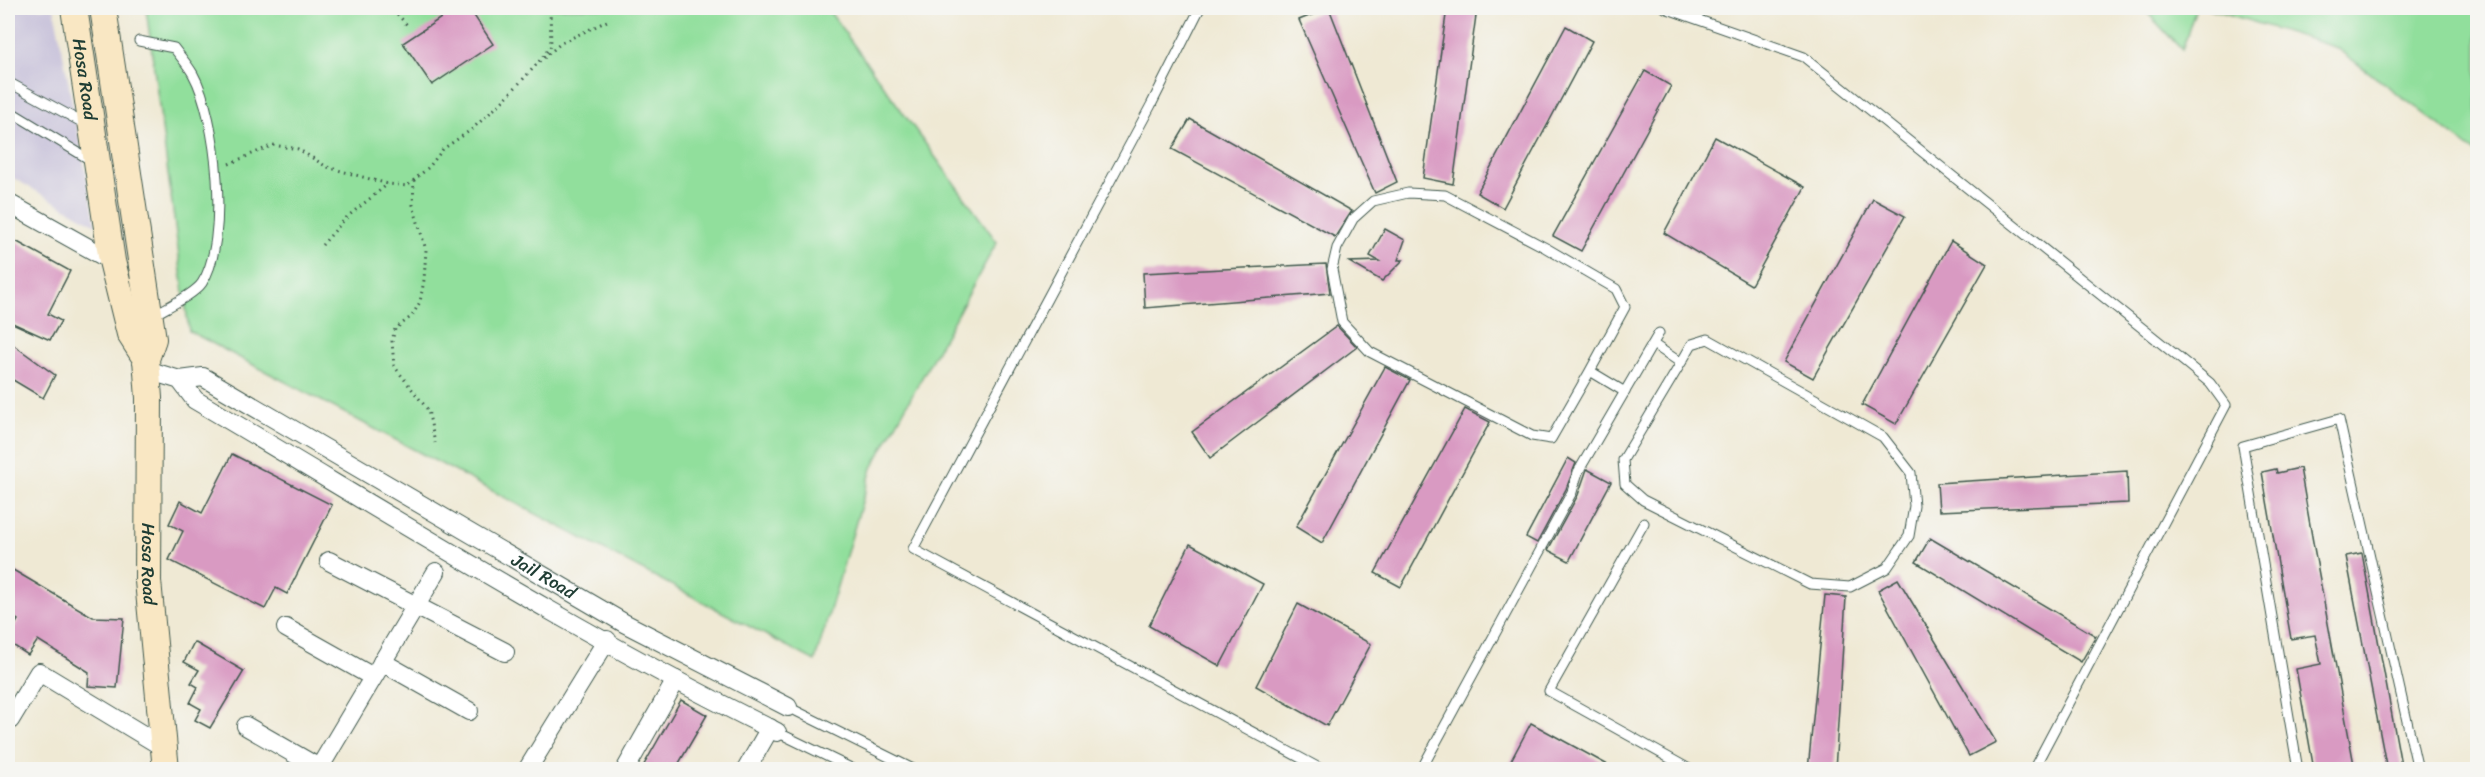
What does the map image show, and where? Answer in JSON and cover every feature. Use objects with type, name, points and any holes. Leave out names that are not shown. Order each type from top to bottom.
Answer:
[{"type":"main road","name":"Hosa Road","points":[[74,8],[112,261],[129,334],[147,365]]},
{"type":"main road","name":"Hosa Road","points":[[103,8],[153,339],[147,365],[148,581],[165,758]]},
{"type":"street","points":[[8,203],[112,261]]},
{"type":"street","name":"Jail Road","points":[[147,365],[180,380],[203,377],[624,623],[788,707]]},
{"type":"street","points":[[180,380],[195,400],[676,680],[774,730],[746,770]]},
{"type":"street","points":[[329,561],[505,652]]},
{"type":"street","points":[[246,726],[319,769],[436,572]]},
{"type":"street","points":[[286,628],[469,711]]},
{"type":"street","points":[[526,770],[607,640]]},
{"type":"street","points":[[8,719],[10,720],[39,672],[165,758]]},
{"type":"street","points":[[625,770],[676,680]]},
{"type":"lane","points":[[1200,8],[1151,105],[913,549],[1323,770]]},
{"type":"lane","points":[[1665,8],[1803,57],[2187,364],[2210,383],[2226,405],[2033,770]]},
{"type":"lane","points":[[139,41],[174,48],[194,75],[212,132],[217,171],[216,231],[208,272],[200,286],[150,317]]},
{"type":"lane","points":[[8,82],[92,128]]},
{"type":"lane","points":[[8,110],[97,164]]},
{"type":"lane","points":[[1408,193],[1445,195],[1546,248],[1616,289],[1625,307],[1590,371],[1551,440],[1532,436],[1370,352],[1342,322],[1332,269],[1337,248],[1353,219],[1373,201],[1408,193]]},
{"type":"lane","points":[[1421,770],[1572,492],[1578,472],[1659,333]]},
{"type":"lane","points":[[1708,339],[1883,437],[1911,473],[1914,506],[1909,536],[1887,568],[1850,587],[1810,584],[1643,500],[1625,484],[1623,460],[1681,363],[1692,344],[1708,339]]},
{"type":"lane","points":[[1653,344],[1681,363]]},
{"type":"lane","points":[[1590,371],[1625,392]]},
{"type":"lane","points":[[2298,770],[2243,446],[2338,419],[2418,770]]},
{"type":"lane","points":[[1644,523],[1549,691],[1691,770]]},
{"type":"lane","name":"Jail Road","points":[[788,707],[915,770]]},
{"type":"lane","points":[[774,730],[855,770]]},
{"type":"path","points":[[397,8],[398,15],[409,27]]},
{"type":"path","points":[[217,171],[237,159],[273,145],[298,148],[327,167],[388,184],[407,186],[443,149],[471,130],[501,103],[538,63],[551,46],[550,8]]},
{"type":"path","points":[[538,63],[561,43],[607,21]]},
{"type":"path","points":[[415,179],[413,205],[426,250],[424,280],[420,302],[412,316],[395,329],[392,341],[394,366],[428,410],[435,442]]},
{"type":"path","points":[[322,245],[347,217],[388,184]]},
{"type":"shaded area","points":[[8,8],[54,8],[96,225],[8,175]]},
{"type":"green space","points":[[146,8],[827,8],[997,242],[872,468],[815,661],[189,331]]},
{"type":"green space","points":[[2143,8],[2196,8],[2182,50]]},
{"type":"green space","points":[[2208,8],[2477,8],[2477,153],[2335,47]]},
{"type":"building","points":[[456,8],[469,8],[493,44],[432,85],[403,43]]},
{"type":"building","points":[[1329,8],[1397,182],[1375,193],[1299,20]]},
{"type":"building","points":[[1447,8],[1477,8],[1453,184],[1423,178]]},
{"type":"building","points":[[1566,26],[1592,41],[1503,208],[1477,193]]},
{"type":"building","points":[[1645,71],[1671,86],[1581,251],[1553,236]]},
{"type":"building","points":[[1190,119],[1352,211],[1335,237],[1172,149]]},
{"type":"building","points":[[1715,137],[1805,187],[1751,285],[1664,233]]},
{"type":"building","points":[[1873,199],[1905,216],[1813,378],[1784,362]]},
{"type":"building","points":[[1385,229],[1405,240],[1398,260],[1403,260],[1382,281],[1349,262],[1379,261],[1370,256]]},
{"type":"building","points":[[12,239],[70,271],[48,314],[61,321],[50,340],[8,321],[8,247]]},
{"type":"building","points":[[1951,241],[1987,264],[1896,424],[1862,405]]},
{"type":"building","points":[[1326,264],[1330,293],[1145,308],[1143,273]]},
{"type":"building","points":[[1337,326],[1357,347],[1210,458],[1192,432]]},
{"type":"building","points":[[8,341],[55,375],[43,398],[8,377]]},
{"type":"building","points":[[1385,367],[1410,380],[1322,543],[1296,527]]},
{"type":"building","points":[[1465,409],[1490,422],[1401,587],[1375,573]]},
{"type":"building","points":[[232,454],[332,505],[287,594],[276,588],[265,609],[169,560],[183,531],[169,524],[180,501],[202,513]]},
{"type":"building","points":[[1568,458],[1576,463],[1566,489],[1537,543],[1526,537]]},
{"type":"building","points":[[2300,468],[2355,770],[2314,770],[2296,669],[2321,664],[2315,635],[2291,639],[2262,472],[2276,469],[2277,473]]},
{"type":"building","points":[[1587,469],[1611,482],[1569,561],[1548,550],[1578,495]]},
{"type":"building","points":[[2127,471],[2128,503],[1939,511],[1937,483]]},
{"type":"building","points":[[1930,538],[2096,636],[2081,662],[1916,562]]},
{"type":"building","points":[[1190,544],[1263,584],[1220,666],[1149,626]]},
{"type":"building","points":[[2362,553],[2402,770],[2387,770],[2346,556]]},
{"type":"building","points":[[8,567],[93,617],[124,618],[117,688],[88,686],[89,672],[38,640],[28,655],[8,642],[8,637],[18,620],[8,613]]},
{"type":"building","points":[[1898,579],[1996,742],[1969,756],[1878,590]]},
{"type":"building","points":[[1825,595],[1846,597],[1835,770],[1808,770]]},
{"type":"building","points":[[1298,604],[1371,644],[1327,726],[1256,686]]},
{"type":"building","points":[[194,642],[244,671],[210,728],[195,720],[201,709],[190,703],[198,687],[191,683],[199,670],[184,662]]},
{"type":"building","points":[[681,700],[707,715],[675,770],[641,770]]},
{"type":"building","points":[[1531,723],[1617,770],[1506,770]]}]
